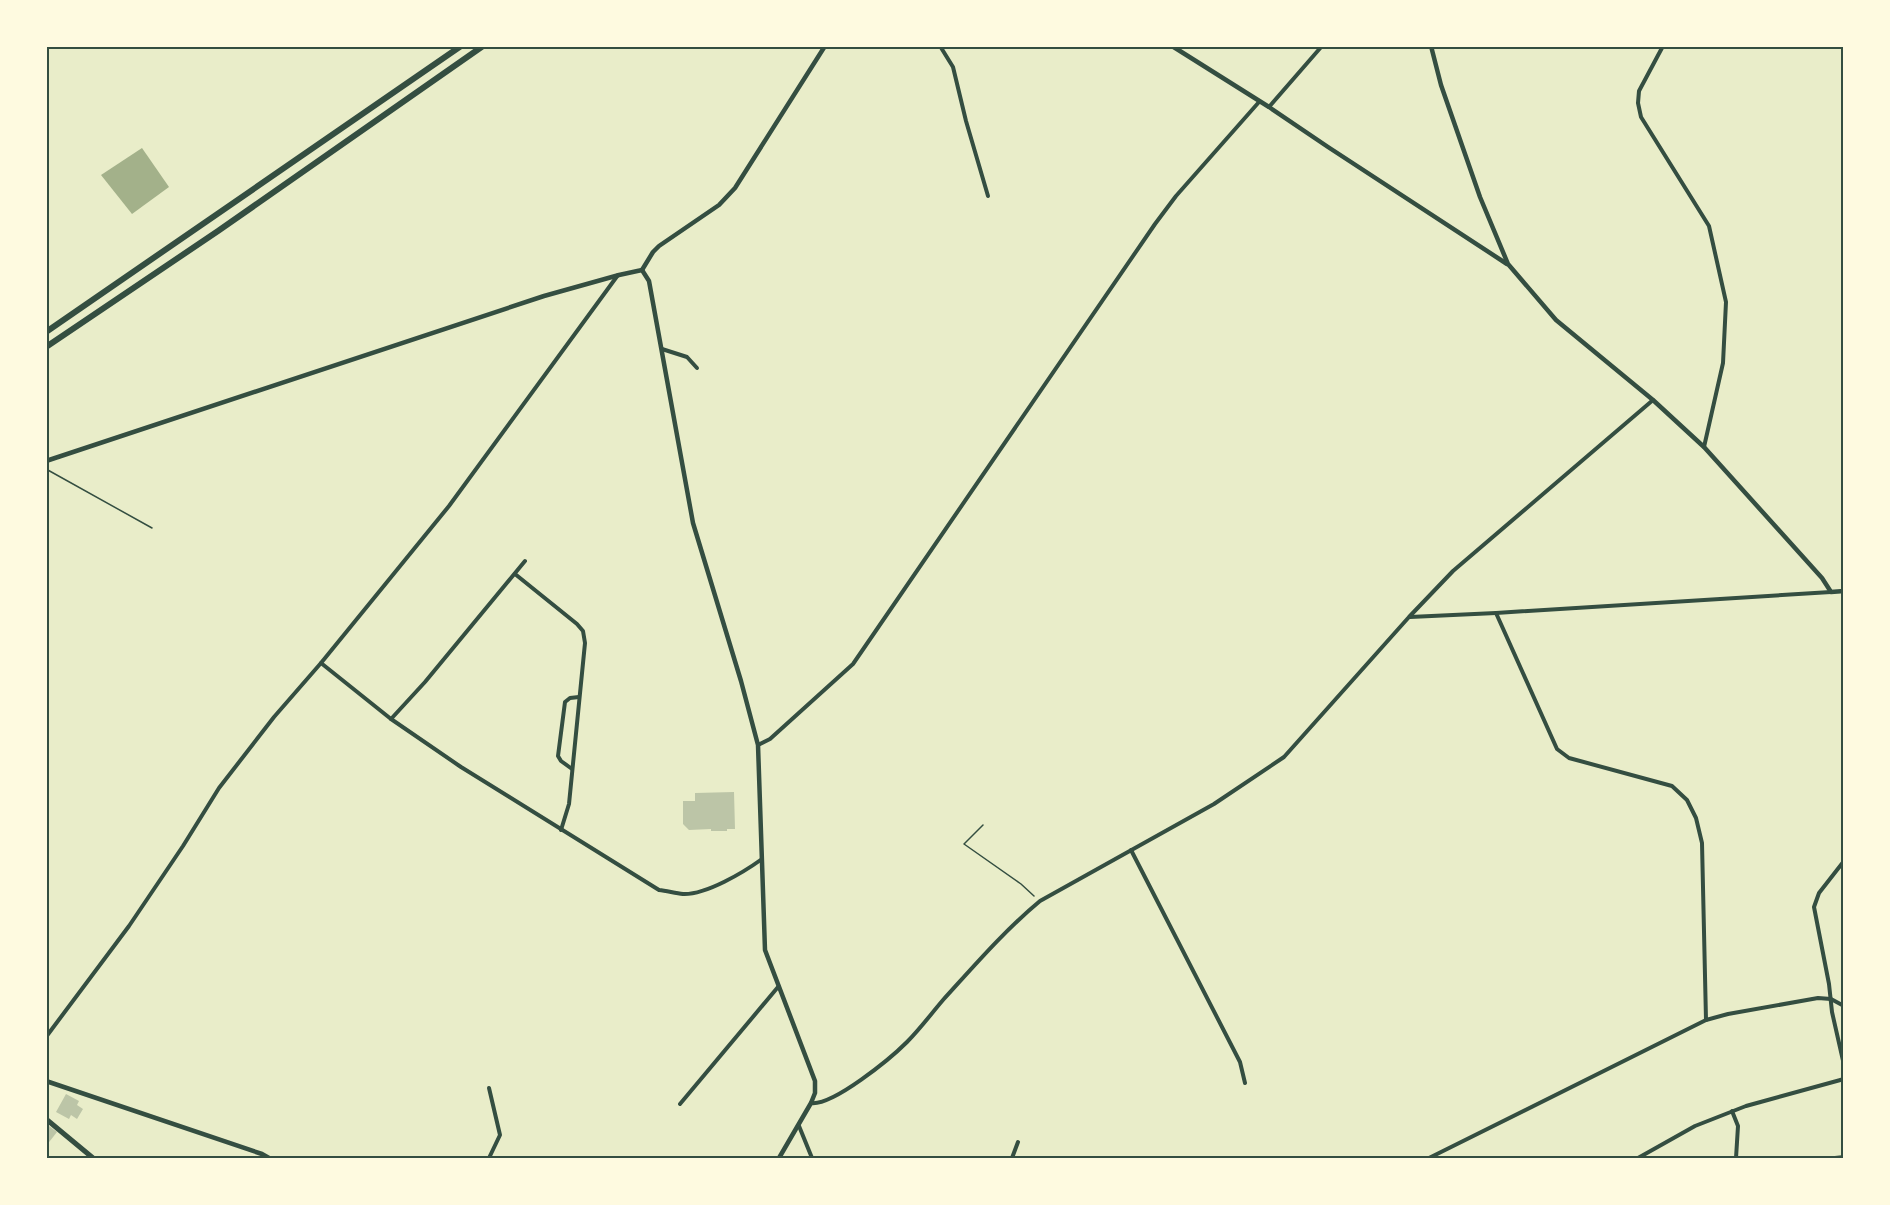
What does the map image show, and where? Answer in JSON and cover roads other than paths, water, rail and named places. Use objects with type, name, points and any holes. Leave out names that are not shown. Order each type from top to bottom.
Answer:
[{"type":"highway","points":[[46,332],[461,46]]},
{"type":"highway","points":[[46,347],[218,231],[483,46]]},
{"type":"main road","points":[[46,1119],[93,1158]]},
{"type":"street","points":[[46,461],[543,296],[642,270],[659,246],[719,205],[735,188],[825,46]]},
{"type":"street","points":[[940,46],[953,67],[988,196]]},
{"type":"street","points":[[1172,46],[1508,264],[1556,320],[1653,400],[1704,447],[1822,578],[1831,592]]},
{"type":"street","points":[[1269,107],[1322,46]]},
{"type":"street","points":[[1431,46],[1480,197],[1508,264]]},
{"type":"street","points":[[1663,46],[1640,91],[1639,110],[1641,117],[1709,226],[1726,302],[1723,363],[1704,447]]},
{"type":"street","points":[[758,745],[770,739],[853,664],[1155,224],[1176,196],[1260,102]]},
{"type":"street","points":[[642,270],[649,281],[693,522],[758,745],[765,950],[815,1081],[812,1103],[779,1158]]},
{"type":"street","points":[[46,1037],[129,926],[219,788],[274,717],[321,663],[448,506],[619,275]]},
{"type":"street","points":[[662,349],[687,357],[697,368]]},
{"type":"street","points":[[812,1103],[837,1096],[862,1079],[907,1042],[1016,921],[1040,901],[1214,804],[1284,757],[1453,571],[1653,400]]},
{"type":"street","points":[[392,719],[525,561]]},
{"type":"street","points":[[515,574],[583,631],[585,643],[572,769],[568,804],[561,831]]},
{"type":"street","points":[[1409,617],[1844,591]]},
{"type":"street","points":[[1496,613],[1557,749],[1569,758],[1672,786],[1687,800],[1696,818],[1702,843],[1706,1020]]},
{"type":"street","points":[[321,663],[392,719],[461,767],[659,890],[686,894],[712,887],[748,869],[762,859]]},
{"type":"street","points":[[572,769],[558,756],[565,702],[570,698],[579,697]]},
{"type":"street","points":[[1131,850],[1240,1062],[1245,1083]]},
{"type":"street","points":[[1844,861],[1819,893],[1814,907],[1844,1065]]},
{"type":"street","points":[[680,1104],[778,987]]},
{"type":"street","points":[[1429,1158],[1706,1020],[1818,998],[1831,999],[1844,1006]]},
{"type":"street","points":[[1638,1158],[1695,1126],[1732,1111],[1844,1079]]},
{"type":"street","points":[[46,1081],[269,1158]]},
{"type":"street","points":[[489,1088],[500,1136],[489,1158]]},
{"type":"street","points":[[1732,1111],[1738,1126],[1736,1158]]},
{"type":"street","points":[[798,1126],[812,1158]]},
{"type":"street","points":[[1012,1158],[1018,1142]]},
{"type":"street","points":[[1835,1158],[1844,1158]]}]
